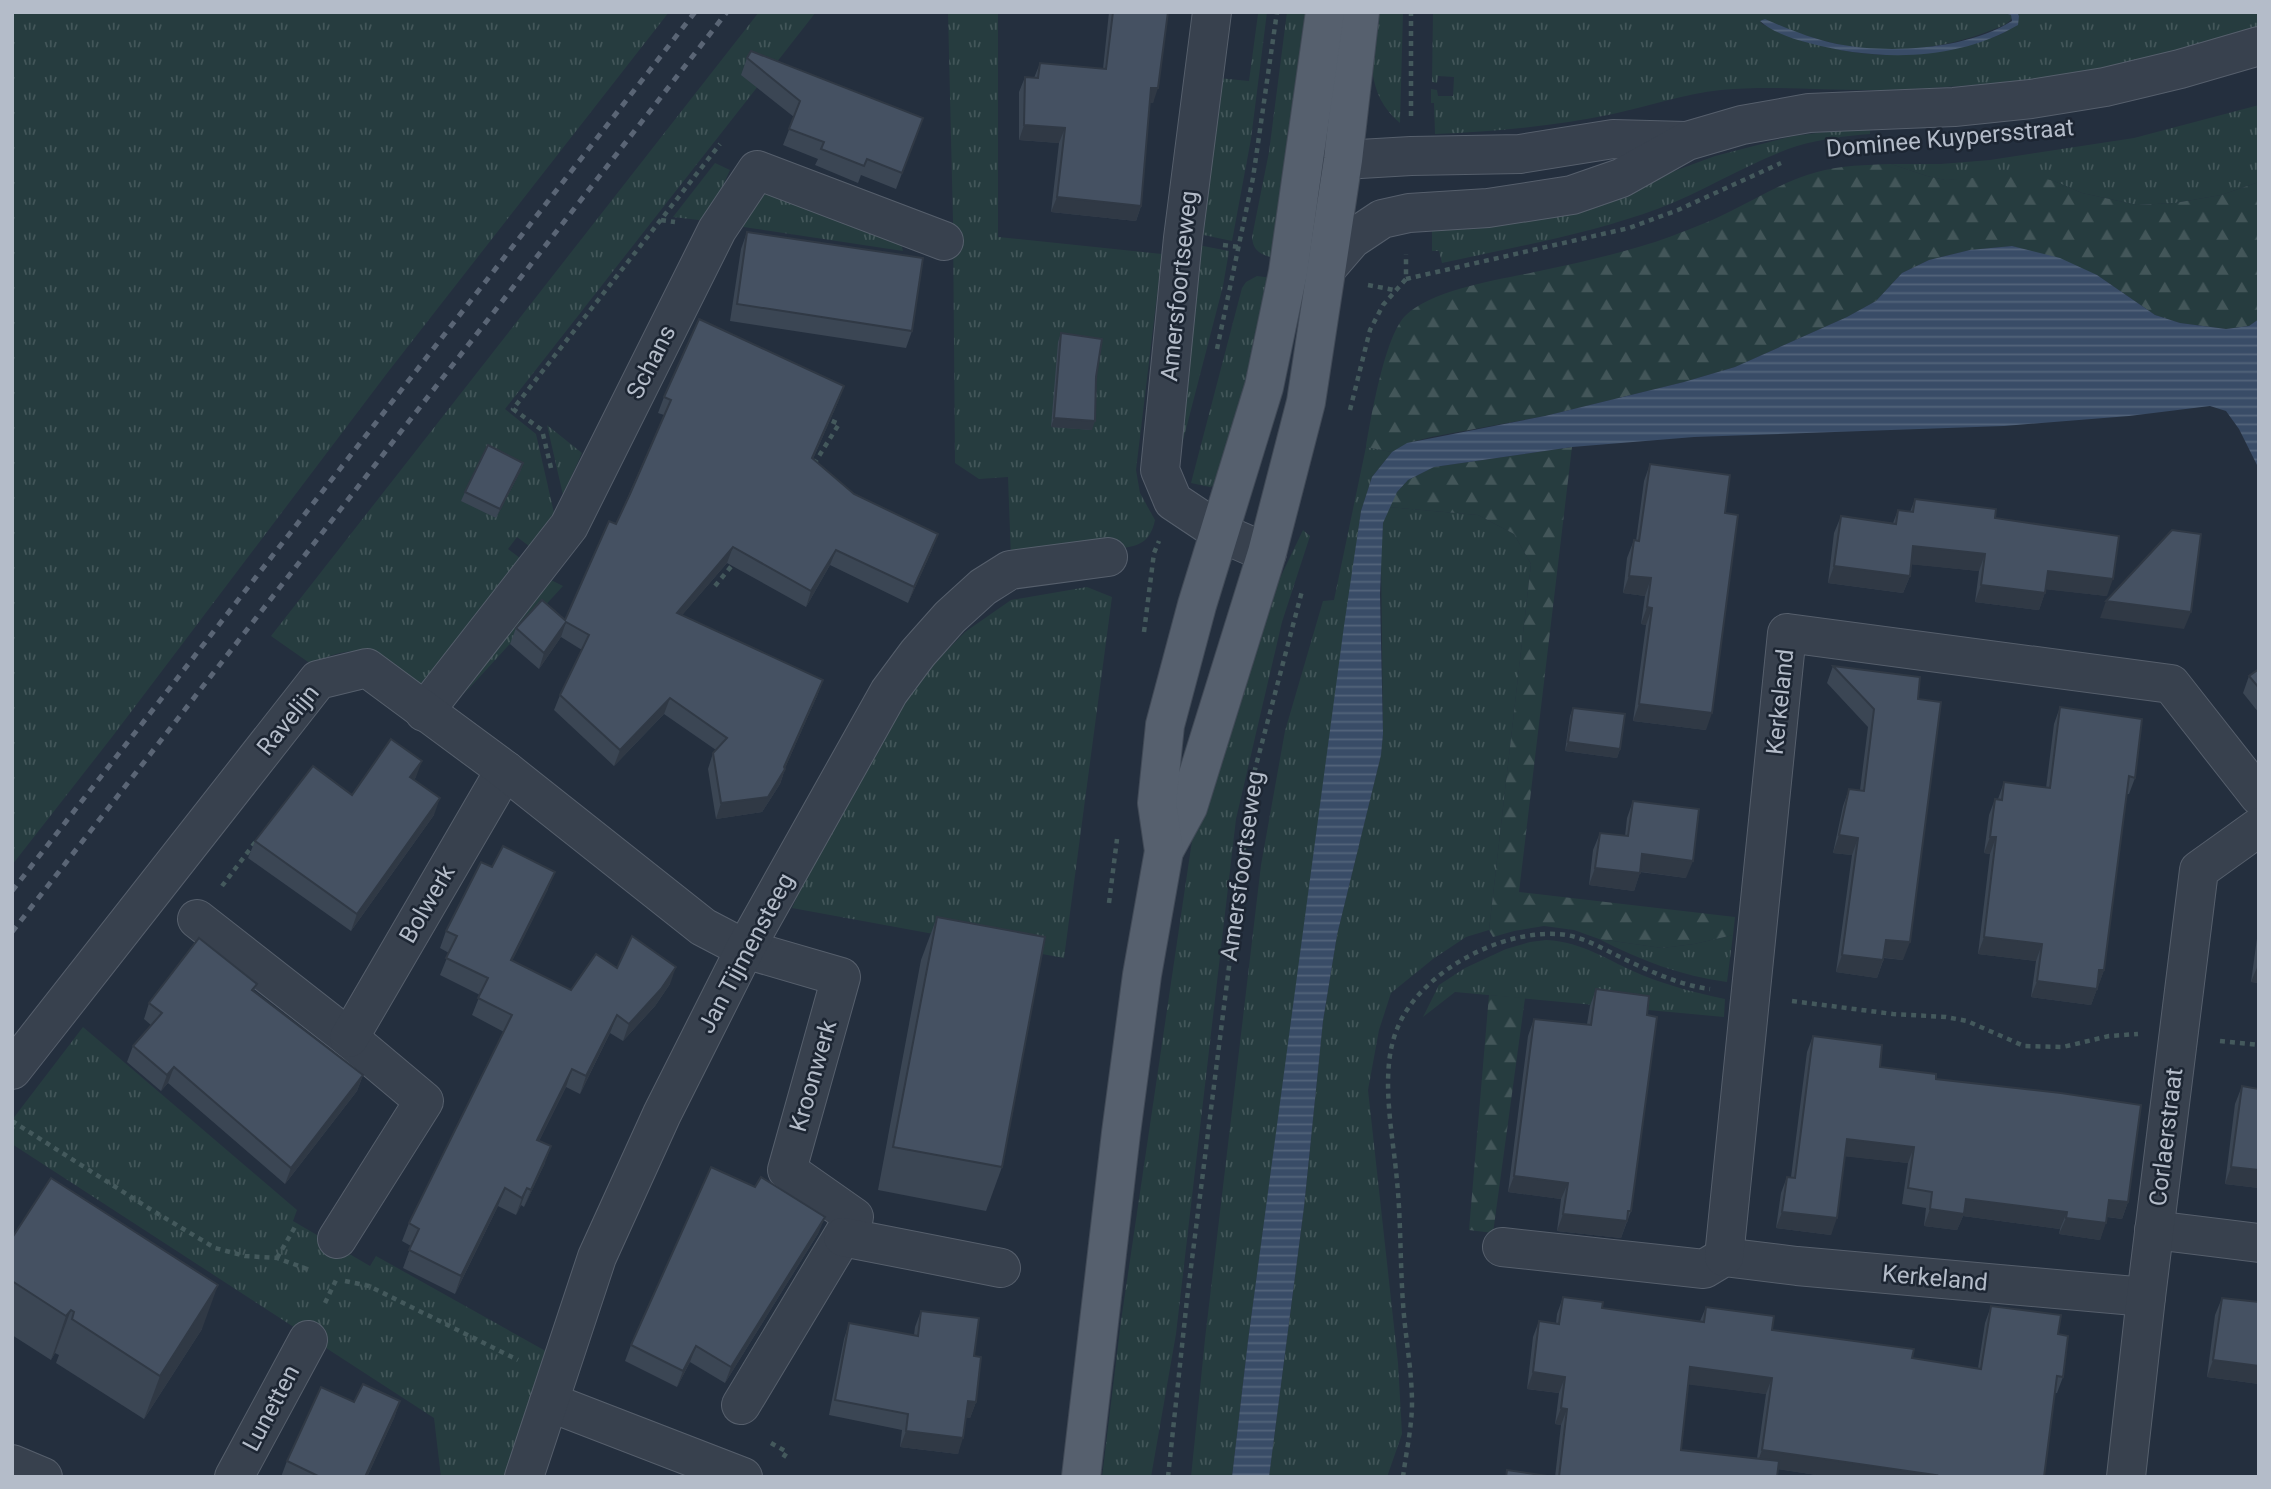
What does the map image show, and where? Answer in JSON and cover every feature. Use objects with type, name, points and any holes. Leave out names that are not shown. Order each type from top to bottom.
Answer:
[{"type":"main road","points":[[1082,1477],[1142,975],[1164,851],[1157,803],[1165,725],[1197,605],[1264,387],[1288,272],[1325,12]]},
{"type":"main road","points":[[1164,851],[1188,807],[1267,553],[1306,402],[1343,160],[1360,12]]},
{"type":"street","name":"Amersfoortseweg","points":[[1212,12],[1183,238],[1160,470],[1174,501],[1221,533],[1267,553]]},
{"type":"street","name":"Dominee Kuypersstraat","points":[[1327,268],[1352,239],[1382,219],[1409,213],[1488,208],[1572,195],[1621,178],[1687,141],[1742,125],[1809,113],[1954,107],[2043,97],[2105,87],[2259,46]]},
{"type":"street","name":"Dominee Kuypersstraat","points":[[1343,160],[1520,154],[1613,139],[1687,141]]},
{"type":"street","points":[[1300,191],[1343,160]]},
{"type":"street","name":"Schans","points":[[424,712],[569,526],[717,230],[757,170],[944,241]]},
{"type":"street","name":"Jan Tijmensteeg","points":[[524,1477],[597,1257],[662,1114],[745,949],[889,692],[918,653],[950,617],[983,587],[1010,570],[1108,557]]},
{"type":"street","name":"Kerkeland","points":[[1724,1257],[1787,634],[2171,684],[2259,796]]},
{"type":"street","name":"Ravelijn","points":[[12,1070],[318,680],[367,668],[505,770],[703,927],[745,949]]},
{"type":"street","name":"Bolwerk","points":[[349,1038],[505,770]]},
{"type":"street","name":"Corlaerstraat","points":[[2126,1477],[2199,870],[2259,827]]},
{"type":"street","points":[[197,919],[349,1038],[424,1101],[337,1239]]},
{"type":"street","name":"Kroonwerk","points":[[741,1405],[854,1217],[787,1170],[841,977],[745,949]]},
{"type":"street","points":[[2154,1230],[2259,1243]]},
{"type":"street","points":[[842,1237],[1001,1268]]},
{"type":"street","name":"Kerkeland","points":[[1502,1247],[1704,1269],[1724,1257],[2146,1297]]},
{"type":"street","name":"Lunetten","points":[[234,1477],[308,1340]]},
{"type":"street","points":[[552,1391],[743,1477]]},
{"type":"street","points":[[12,1464],[43,1477]]},
{"type":"path","points":[[1236,261],[1253,177],[1277,12]]},
{"type":"path","points":[[1349,414],[1370,331],[1383,305],[1406,279],[1629,228],[1678,210],[1783,162]]},
{"type":"path","points":[[813,466],[839,424],[814,413]]},
{"type":"path","points":[[715,586],[740,556]]},
{"type":"path","name":"Amersfoortseweg","points":[[1168,1477],[1187,1299],[1253,777],[1304,583]]},
{"type":"path","points":[[197,919],[262,833]]},
{"type":"path","points":[[1403,1477],[1412,1403],[1403,1302],[1389,1064],[1396,1030],[1408,1007],[1424,987],[1453,966],[1488,947],[1528,935],[1559,933],[1590,942],[1694,987],[1893,1014],[1946,1017],[1968,1021],[2024,1046],[2063,1047],[2132,1033],[2259,1045]]},
{"type":"path","points":[[12,1121],[215,1248],[245,1256],[277,1258],[312,1271]]},
{"type":"path","points":[[324,1275],[369,1286],[552,1391]]},
{"type":"green space","points":[[12,12],[669,12],[388,372],[12,865]]},
{"type":"green space","points":[[759,12],[816,12],[505,409],[536,434],[554,513],[529,546],[517,537],[508,549],[520,558],[424,689],[366,653],[345,652],[311,664],[271,636]]},
{"type":"green space","points":[[948,12],[998,12],[998,237],[1162,254],[1136,470],[1140,493],[1155,520],[1148,537],[1135,545],[1011,558],[1008,477],[979,479],[955,463]]},
{"type":"green space","points":[[1250,12],[1267,12],[1251,139],[1232,241],[1199,234],[1218,78],[1249,81],[1258,14]]},
{"type":"green space","points":[[1287,12],[1315,12],[1277,259],[1257,250],[1252,237],[1269,152]]},
{"type":"green space","points":[[1372,12],[1403,12],[1400,123],[1388,111],[1375,86],[1371,58]]},
{"type":"green space","points":[[1433,12],[2001,12],[2011,15],[2012,18],[2000,27],[1967,39],[1929,47],[1890,50],[1833,43],[1760,21],[1788,35],[1839,50],[1889,55],[1941,50],[1990,38],[2011,28],[2019,16],[2017,12],[2259,12],[2259,26],[2167,54],[2120,65],[2024,80],[1880,90],[1721,90],[1569,122],[1435,134],[1431,89],[1437,90],[1438,96],[1453,96],[1454,77],[1438,76],[1437,83],[1432,82]]},
{"type":"green space","points":[[2259,105],[2259,182],[2221,195],[2175,203],[2137,205],[2082,193],[2054,181],[1945,180],[1891,164],[1990,160],[2134,138]]},
{"type":"green space","points":[[1870,129],[1870,134],[1797,146],[1677,201],[1607,225],[1442,263],[1439,251],[1432,251],[1432,226],[1653,179],[1715,156],[1793,136]]},
{"type":"green space","points":[[715,163],[730,170],[707,221],[673,217]]},
{"type":"green space","points":[[1891,164],[1945,180],[2026,174],[2054,181],[2082,193],[2137,205],[2175,203],[2221,195],[2259,182],[2259,319],[2249,326],[2226,329],[2180,323],[2155,315],[2097,275],[2033,252],[2012,246],[1970,250],[1929,260],[1902,273],[1876,301],[1847,317],[1735,367],[1545,416],[1431,437],[1408,443],[1392,452],[1366,447],[1380,378],[1391,341],[1405,316],[1418,306],[1433,298],[1471,286],[1593,259],[1656,241],[1724,215],[1806,175],[1845,167]]},
{"type":"green space","points":[[773,185],[898,233],[903,251],[737,226]]},
{"type":"green space","points":[[1198,245],[1229,251],[1223,286],[1179,456]]},
{"type":"green space","points":[[1257,276],[1272,278],[1261,342],[1217,484],[1210,487],[1191,483],[1242,288],[1246,282]]},
{"type":"green space","points":[[547,425],[582,453],[563,495]]},
{"type":"green space","points":[[1366,447],[1392,452],[1372,477],[1361,511],[1248,1341],[1232,1477],[1191,1477],[1261,865],[1285,731],[1323,601],[1334,600]]},
{"type":"green space","points":[[1572,447],[1519,892],[1735,917],[1733,935],[1662,948],[1599,939],[1574,930],[1544,926],[1493,937],[1489,930],[1531,564],[1514,534],[1478,515],[1388,507],[1408,480],[1434,467]]},
{"type":"green space","points":[[1388,507],[1478,515],[1514,534],[1531,564],[1489,930],[1466,937],[1433,959],[1391,993],[1379,1030],[1368,1090],[1398,1363],[1402,1434],[1387,1477],[1269,1477],[1304,1207],[1323,1021],[1337,935],[1381,755],[1381,555],[1383,523]]},
{"type":"green space","points":[[1303,530],[1310,536],[1282,622],[1236,819],[1176,1334],[1151,1477],[1102,1477],[1121,1321],[1193,834],[1267,605]]},
{"type":"green space","points":[[549,579],[563,586],[464,694]]},
{"type":"green space","points":[[1087,587],[1112,597],[1064,958],[792,908],[832,819],[923,675],[965,632],[1011,600]]},
{"type":"green space","points":[[1733,935],[1727,982],[1693,976],[1661,966],[1599,939],[1662,948]]},
{"type":"green space","points":[[1546,940],[1572,944],[1652,979],[1725,999],[1724,1017],[1455,992],[1423,1017],[1439,985],[1465,968],[1506,949]]},
{"type":"green space","points":[[1489,995],[1525,998],[1493,1233],[1469,1230]]},
{"type":"green space","points":[[83,1027],[297,1210],[293,1221],[370,1266],[376,1256],[551,1354],[513,1477],[441,1477],[434,1418],[12,1144],[12,1120]]},
{"type":"water","points":[[2001,12],[2017,12],[2018,25],[1968,46],[1915,55],[1835,49],[1790,37],[1770,29],[1760,21],[1765,19],[1809,37],[1837,44],[1903,49],[1950,44],[1993,31],[2012,21],[2011,15]]},
{"type":"water","points":[[2012,246],[2060,258],[2097,275],[2155,315],[2180,323],[2226,329],[2249,326],[2259,319],[2259,469],[2239,429],[2226,411],[2210,406],[2129,416],[2004,426],[1694,437],[1572,447],[1434,467],[1408,480],[1397,492],[1383,523],[1380,594],[1383,734],[1381,755],[1337,935],[1323,1021],[1304,1207],[1269,1477],[1232,1477],[1344,626],[1361,511],[1372,477],[1392,452],[1407,443],[1545,416],[1735,367],[1847,317],[1876,301],[1902,273],[1929,260],[1970,250]]},
{"type":"building","points":[[1113,12],[1168,12],[1158,88],[1151,88],[1141,206],[1057,197],[1065,128],[1024,125],[1025,77],[1038,78],[1040,63],[1106,69]]},
{"type":"building","points":[[751,51],[923,118],[902,173],[867,159],[864,166],[821,149],[824,142],[789,129],[800,101],[747,58]]},
{"type":"building","points":[[747,232],[923,258],[912,331],[737,304]]},
{"type":"building","points":[[699,319],[844,386],[812,458],[854,494],[938,534],[914,587],[836,550],[811,591],[733,547],[677,613],[823,680],[785,769],[768,797],[721,803],[713,753],[727,738],[670,698],[620,750],[560,695],[589,635],[566,622],[544,653],[516,628],[542,600],[565,620],[609,521],[616,524],[630,494],[671,400],[664,397]]},
{"type":"building","points":[[1061,333],[1102,339],[1096,377],[1095,421],[1054,418]]},
{"type":"building","points":[[488,445],[523,463],[500,509],[465,492]]},
{"type":"building","points":[[1650,464],[1730,475],[1725,513],[1738,515],[1712,713],[1639,704],[1652,608],[1647,607],[1651,578],[1629,576],[1634,540],[1639,541]]},
{"type":"building","points":[[1915,499],[1996,509],[1995,518],[2119,536],[2113,579],[2048,571],[2045,593],[1981,585],[1985,554],[1913,546],[1910,576],[1834,566],[1841,516],[1896,524],[1898,510],[1913,512]]},
{"type":"building","points":[[2172,530],[2201,534],[2191,612],[2106,601]]},
{"type":"building","points":[[1833,666],[1920,677],[1918,699],[1941,702],[1910,942],[1886,940],[1883,960],[1842,955],[1858,838],[1839,835],[1849,789],[1864,791],[1874,709]]},
{"type":"building","points":[[2259,669],[2259,688],[2249,676]]},
{"type":"building","points":[[2060,707],[2142,719],[2135,778],[2129,776],[2104,970],[2099,970],[2097,989],[2037,981],[2042,944],[1984,937],[1996,837],[1990,837],[1995,799],[2002,800],[2004,782],[2050,788]]},
{"type":"building","points":[[1573,708],[1625,714],[1620,749],[1568,742]]},
{"type":"building","points":[[391,739],[422,761],[410,777],[440,798],[357,914],[255,841],[313,766],[352,795]]},
{"type":"building","points":[[1633,801],[1699,809],[1693,861],[1642,854],[1640,873],[1595,868],[1600,833],[1628,836]]},
{"type":"building","points":[[503,846],[555,872],[511,960],[571,990],[596,954],[617,968],[632,936],[676,967],[661,989],[629,1024],[617,1015],[586,1076],[572,1069],[537,1140],[551,1146],[531,1190],[527,1188],[522,1198],[505,1188],[461,1276],[409,1250],[419,1229],[409,1223],[512,1015],[478,998],[488,978],[446,958],[457,936],[446,931],[481,862],[492,867]]},
{"type":"building","points":[[937,917],[1045,937],[1002,1167],[893,1147]]},
{"type":"building","points":[[199,938],[257,984],[252,990],[363,1075],[291,1168],[174,1067],[167,1075],[133,1046],[162,1013],[149,1003]]},
{"type":"building","points":[[1596,989],[1649,996],[1647,1015],[1657,1017],[1631,1211],[1628,1211],[1627,1221],[1563,1214],[1568,1183],[1514,1176],[1534,1019],[1591,1025]]},
{"type":"building","points":[[1813,1036],[1882,1045],[1880,1067],[1936,1074],[1936,1079],[2141,1105],[2128,1202],[2109,1200],[2106,1223],[2066,1218],[2067,1212],[1966,1199],[1964,1214],[1930,1209],[1932,1192],[1908,1188],[1914,1147],[1847,1139],[1837,1218],[1782,1212],[1787,1177],[1795,1178]]},
{"type":"building","points":[[2242,1086],[2259,1089],[2259,1170],[2231,1167]]},
{"type":"building","points":[[711,1167],[755,1187],[761,1177],[825,1217],[731,1367],[696,1346],[683,1371],[631,1345]]},
{"type":"building","points":[[51,1178],[218,1285],[160,1376],[72,1319],[74,1312],[71,1310],[66,1316],[12,1281],[12,1238]]},
{"type":"building","points":[[1563,1297],[1603,1302],[1602,1308],[1704,1322],[1706,1307],[1774,1316],[1772,1330],[1914,1349],[1912,1358],[1981,1369],[1991,1306],[2061,1315],[2058,1334],[2068,1336],[2063,1377],[2057,1376],[2044,1477],[1933,1477],[1936,1475],[1762,1450],[1772,1378],[1690,1367],[1681,1450],[1779,1461],[1777,1477],[1559,1477],[1567,1409],[1561,1408],[1565,1377],[1533,1372],[1539,1321],[1559,1324]]},
{"type":"building","points":[[2222,1298],[2259,1302],[2259,1366],[2213,1360]]},
{"type":"building","points":[[921,1311],[979,1318],[974,1356],[981,1357],[976,1402],[968,1401],[963,1438],[906,1431],[908,1414],[835,1400],[849,1323],[918,1336]]},
{"type":"building","points":[[363,1384],[400,1401],[365,1477],[320,1477],[287,1461],[321,1387],[354,1402]]},
{"type":"building","points":[[1507,1470],[1554,1477],[1506,1477]]},
{"type":"railway","points":[[12,891],[695,12]]},
{"type":"railway","points":[[12,932],[727,12]]}]
